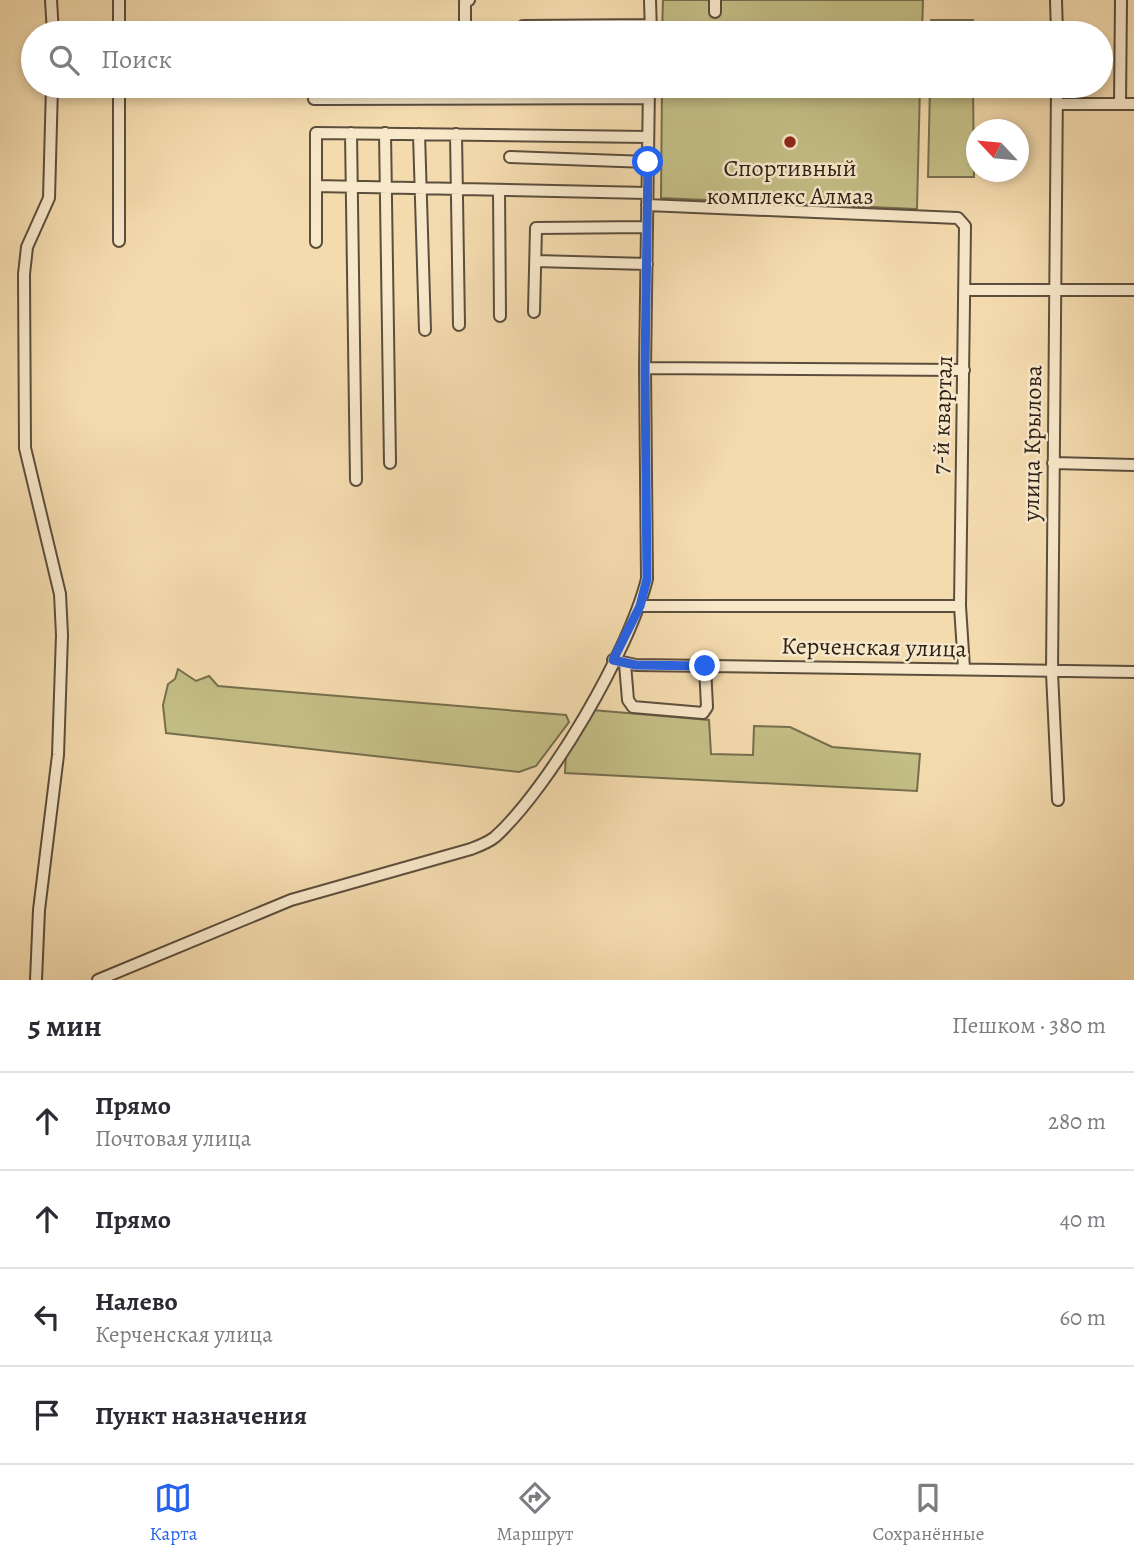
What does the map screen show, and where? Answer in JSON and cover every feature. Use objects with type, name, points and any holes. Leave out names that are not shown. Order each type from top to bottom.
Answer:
[{"type":"street","points":[[51,0],[52,21]]},
{"type":"street","points":[[119,0],[119,21]]},
{"type":"street","points":[[465,21],[465,2],[469,0]]},
{"type":"street","points":[[650,0],[651,21]]},
{"type":"street","points":[[1056,0],[1057,21]]},
{"type":"street","points":[[1120,104],[1121,0]]},
{"type":"street","points":[[36,980],[39,909],[58,755],[62,623],[52,555],[25,455],[24,274],[27,247],[49,198],[52,98]]},
{"type":"street","points":[[119,98],[119,241]]},
{"type":"street","points":[[98,980],[291,900],[471,849],[493,839],[523,807],[578,729],[640,606],[647,579],[645,369],[648,98],[314,99]]},
{"type":"street","name":"улица Крылова","points":[[1057,98],[1052,673],[1058,800]]},
{"type":"street","points":[[1057,104],[1134,104]]},
{"type":"street","points":[[316,242],[316,133],[648,137]]},
{"type":"street","points":[[351,133],[356,480]]},
{"type":"street","points":[[385,134],[390,463]]},
{"type":"street","points":[[419,134],[423,188],[425,330]]},
{"type":"street","points":[[456,134],[459,326]]},
{"type":"street","points":[[510,157],[648,162]]},
{"type":"street","name":"7-й квартал","points":[[316,186],[499,190],[958,218],[965,226],[966,290],[960,606],[964,668]]},
{"type":"street","points":[[499,190],[500,316]]},
{"type":"street","points":[[534,312],[536,228],[647,227]]},
{"type":"street","points":[[536,261],[647,264]]},
{"type":"street","points":[[966,290],[1134,290]]},
{"type":"street","points":[[645,369],[964,370]]},
{"type":"street","points":[[1052,463],[1134,465]]},
{"type":"street","points":[[640,606],[960,606]]},
{"type":"street","name":"Керченская улица","points":[[613,660],[625,664],[705,666],[964,668],[1052,673],[1134,672]]},
{"type":"street","points":[[625,664],[628,700],[634,707],[703,713],[707,707],[705,666]]},
{"type":"shaded area","points":[[663,0],[923,0],[922,21],[662,21]]},
{"type":"shaded area","points":[[931,20],[973,20],[973,21]]},
{"type":"shaded area","name":"Спортивный комплекс Алмаз","points":[[662,98],[920,98],[917,209],[661,198]]},
{"type":"shaded area","points":[[930,98],[973,98],[973,119],[966,119],[966,177],[928,177]]},
{"type":"shaded area","points":[[178,669],[196,681],[209,676],[218,686],[566,715],[569,722],[536,766],[519,772],[166,733],[163,705],[168,684],[175,679]]},
{"type":"shaded area","points":[[592,710],[709,720],[711,754],[753,755],[754,726],[790,727],[832,747],[920,754],[917,791],[565,773],[566,751],[584,729]]},
{"type":"place","name":"Спортивный комплекс Алмаз","points":[[790,142]]},
{"type":"route","points":[[648,162],[645,369],[647,579],[640,606],[613,660],[636,665],[705,666]]}]
